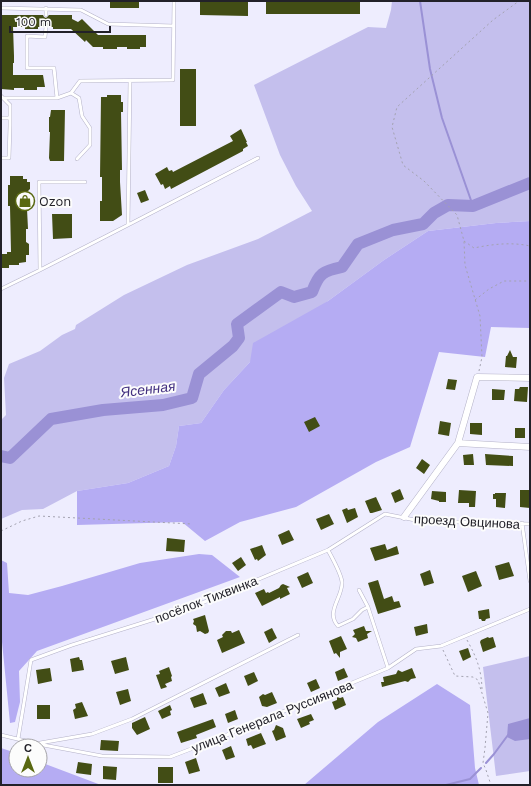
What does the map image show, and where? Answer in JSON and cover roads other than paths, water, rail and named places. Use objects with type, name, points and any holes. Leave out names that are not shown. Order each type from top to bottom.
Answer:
[{"type":"street","points":[[404,518],[458,444],[477,377],[530,378]]},
{"type":"street","points":[[458,444],[530,447]]},
{"type":"lane","points":[[2,97],[57,98],[71,93],[80,80],[173,80],[174,1]]},
{"type":"lane","points":[[1,8],[81,10],[108,24],[174,26]]},
{"type":"lane","points":[[46,8],[46,15]]},
{"type":"lane","points":[[46,26],[46,37],[27,36],[27,68],[54,68],[57,98]]},
{"type":"lane","points":[[128,225],[130,80]]},
{"type":"lane","points":[[71,93],[79,98],[82,116],[90,128],[90,145],[77,159]]},
{"type":"lane","points":[[1,158],[9,158],[10,118],[10,105],[2,97]]},
{"type":"lane","points":[[1,118],[10,118]]},
{"type":"lane","points":[[1,289],[258,158]]},
{"type":"lane","points":[[40,270],[39,182],[85,182]]},
{"type":"lane","name":"посёлок Тихвинка","points":[[18,738],[31,660],[72,645],[190,608],[328,550],[385,514],[404,518]]},
{"type":"lane","name":"проезд Овцинова","points":[[404,518],[420,521],[530,524]]},
{"type":"lane","points":[[522,524],[530,581]]},
{"type":"lane","points":[[328,550],[342,582],[332,616],[334,621],[338,626],[353,619],[362,610],[368,607]]},
{"type":"lane","points":[[359,590],[368,607],[388,668]]},
{"type":"lane","name":"улица Генерала Руссиянова","points":[[48,746],[102,756],[170,757],[388,668],[416,649],[441,646],[530,609]]},
{"type":"lane","points":[[48,742],[92,734],[132,719],[298,636]]},
{"type":"lane","name":"улица Генерала Руссиянова","points":[[1,735],[14,738]]},
{"type":"waterway","points":[[420,1],[430,69],[442,118],[473,206]]},
{"type":"waterway","name":"Ясенная","points":[[1,456],[10,458],[51,419],[103,410],[163,405],[192,398],[199,374],[233,346],[239,338],[237,324],[281,292],[294,297],[312,292],[322,274],[342,267],[358,244],[393,230],[423,224],[434,213],[448,205],[473,206],[530,183]]},
{"type":"waterway","points":[[486,763],[508,735]]},
{"type":"waterway","points":[[446,785],[470,779],[481,768]]},
{"type":"place","name":"Ozon","points":[[25,201]]}]
